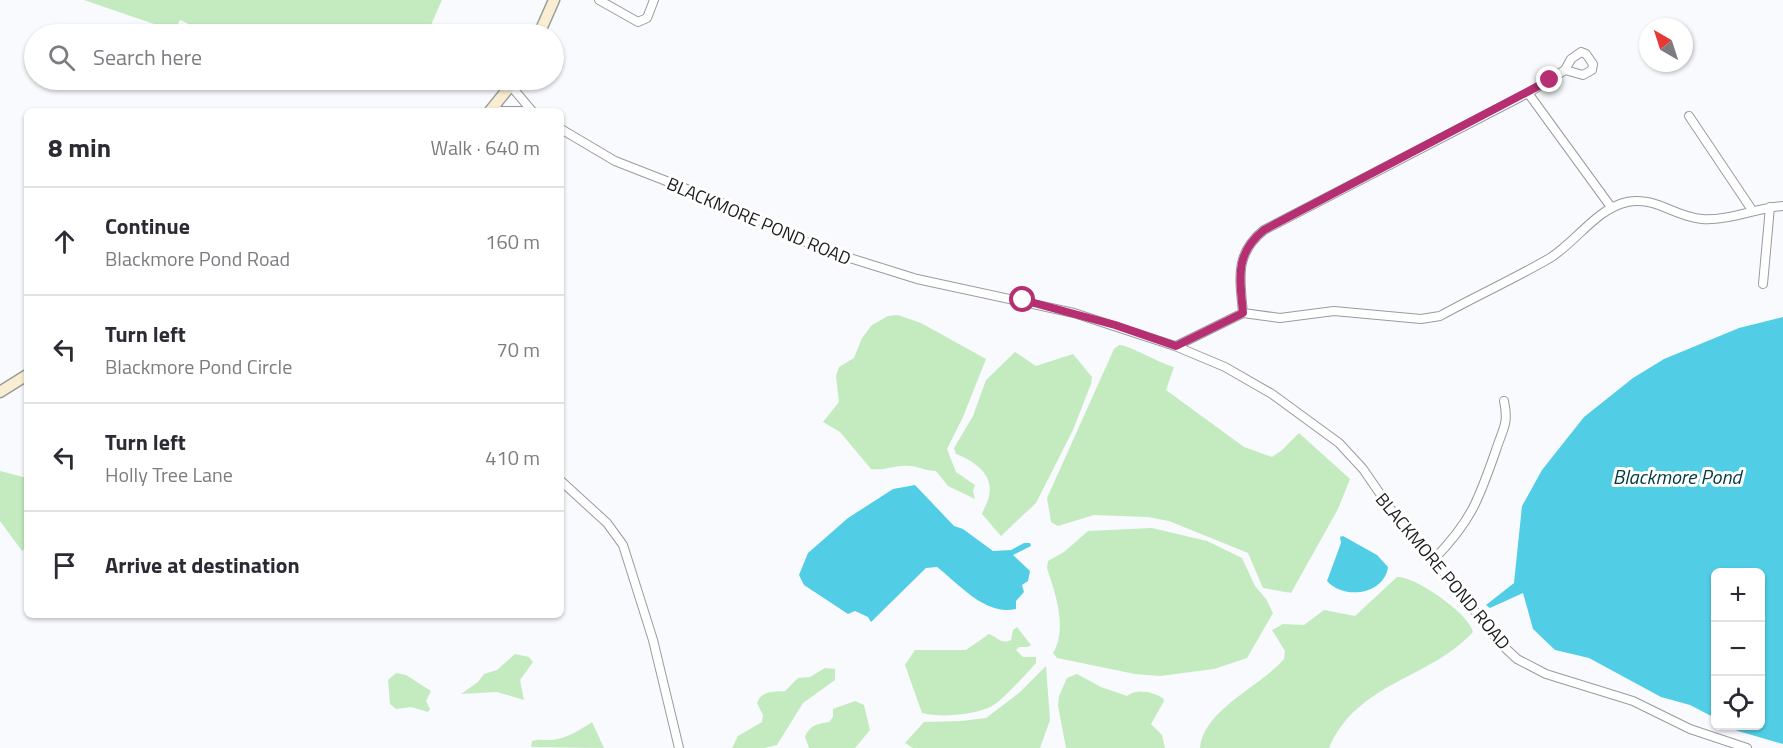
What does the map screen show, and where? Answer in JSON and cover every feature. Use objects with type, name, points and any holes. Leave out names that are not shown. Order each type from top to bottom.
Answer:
[{"type":"main road","points":[[543,24],[554,0]]},
{"type":"main road","points":[[492,108],[507,90]]},
{"type":"main road","points":[[0,392],[24,377]]},
{"type":"street","points":[[599,0],[631,20],[643,21],[647,18],[654,0]]},
{"type":"street","points":[[1243,313],[1240,272],[1246,248],[1259,234],[1528,93],[1565,70]]},
{"type":"street","points":[[518,90],[530,108]]},
{"type":"street","points":[[1528,93],[1611,207]]},
{"type":"street","points":[[1689,116],[1752,210]]},
{"type":"street","name":"BLACKMORE POND ROAD","points":[[564,131],[615,161],[720,202],[821,249],[854,261],[917,279],[1074,313],[1176,346],[1225,367],[1272,394],[1339,443],[1363,470],[1400,524],[1433,560],[1500,643],[1523,663],[1546,674],[1633,701],[1690,729],[1747,748]]},
{"type":"street","points":[[1176,346],[1243,313],[1280,318],[1334,311],[1421,319],[1440,316],[1550,258],[1569,245],[1611,207],[1645,200],[1699,219],[1783,206]]},
{"type":"street","points":[[1763,285],[1770,207]]},
{"type":"street","points":[[1433,560],[1458,535],[1475,508],[1507,419],[1503,401]]},
{"type":"street","points":[[564,484],[607,523],[623,545],[654,640],[679,748]]},
{"type":"green space","points":[[84,0],[442,0],[431,24],[189,24],[180,20],[178,24],[154,24]]},
{"type":"green space","points":[[898,315],[921,323],[986,359],[963,417],[947,449],[956,472],[975,485],[973,491],[975,499],[948,486],[936,471],[906,466],[871,469],[840,432],[823,422],[839,402],[836,376],[839,367],[854,358],[862,338],[872,325],[888,316]]},
{"type":"green space","points":[[1119,345],[1174,367],[1166,390],[1244,447],[1272,457],[1299,433],[1350,479],[1338,509],[1291,593],[1263,588],[1248,553],[1169,521],[1148,517],[1094,515],[1058,526],[1051,522],[1047,498],[1114,349]]},
{"type":"green space","points":[[1015,352],[1036,366],[1073,354],[1092,377],[1073,430],[1036,503],[1001,536],[982,514],[990,488],[986,475],[969,460],[956,454],[954,448],[973,416],[986,380]]},
{"type":"green space","points":[[0,471],[24,477],[24,549],[22,551],[0,521]]},
{"type":"green space","points":[[1152,528],[1207,541],[1242,558],[1255,586],[1266,599],[1273,613],[1247,658],[1214,669],[1160,676],[1135,674],[1057,658],[1053,653],[1060,633],[1059,610],[1047,568],[1048,561],[1064,552],[1088,531]]},
{"type":"green space","points":[[1397,577],[1406,578],[1429,589],[1463,616],[1473,632],[1456,648],[1395,683],[1357,709],[1341,726],[1329,748],[1200,748],[1204,734],[1222,710],[1284,659],[1285,651],[1272,630],[1283,624],[1304,625],[1324,610],[1355,616]]},
{"type":"green space","points":[[1017,627],[1031,645],[1019,647],[1016,650],[1023,657],[1036,657],[1036,663],[1002,698],[985,709],[957,715],[922,713],[905,665],[915,650],[966,650],[989,634],[1002,641],[1008,641],[1011,640],[1013,630]]},
{"type":"green space","points":[[515,654],[529,657],[533,662],[520,680],[524,700],[497,692],[461,694],[478,682],[484,674],[497,670]]},
{"type":"green space","points":[[1046,666],[1050,720],[1040,748],[913,748],[905,743],[924,722],[986,718],[1019,693]]},
{"type":"green space","points":[[825,668],[835,669],[835,680],[803,703],[777,745],[764,748],[732,748],[738,736],[762,722],[763,715],[757,703],[762,696],[769,692],[785,691],[798,678],[810,677]]},
{"type":"green space","points":[[396,673],[406,675],[431,691],[426,701],[430,709],[428,712],[411,707],[396,709],[390,704],[388,680]]},
{"type":"green space","points":[[1077,674],[1101,687],[1127,696],[1135,692],[1145,692],[1163,698],[1164,701],[1151,724],[1162,735],[1165,748],[1066,748],[1058,706],[1059,696],[1067,678]]},
{"type":"green space","points":[[855,701],[864,705],[870,730],[855,748],[809,748],[805,737],[809,730],[817,724],[829,722],[833,717],[833,709]]},
{"type":"green space","points":[[592,722],[604,748],[531,747],[532,741],[562,738]]},
{"type":"water","name":"Blackmore Pond","points":[[1783,317],[1783,744],[1736,730],[1765,730],[1765,568],[1711,568],[1711,716],[1690,705],[1661,697],[1589,658],[1555,650],[1533,629],[1523,593],[1490,608],[1486,605],[1514,583],[1522,506],[1542,470],[1584,417],[1633,378],[1664,359],[1739,328]]},
{"type":"water","points":[[915,485],[954,526],[963,529],[993,551],[1011,550],[1024,543],[1030,543],[1031,546],[1013,555],[1030,571],[1028,581],[1022,585],[1024,592],[1016,601],[1016,609],[994,608],[983,603],[963,590],[937,567],[926,568],[871,622],[868,617],[855,611],[848,614],[804,585],[799,575],[808,553],[848,518],[893,489]]},
{"type":"water","points":[[1343,536],[1377,555],[1388,567],[1379,584],[1362,592],[1353,592],[1343,591],[1327,581],[1341,543],[1340,537]]},
{"type":"route","points":[[1023,300],[1115,325],[1176,346],[1243,313],[1240,272],[1246,248],[1264,230],[1550,80]]}]
